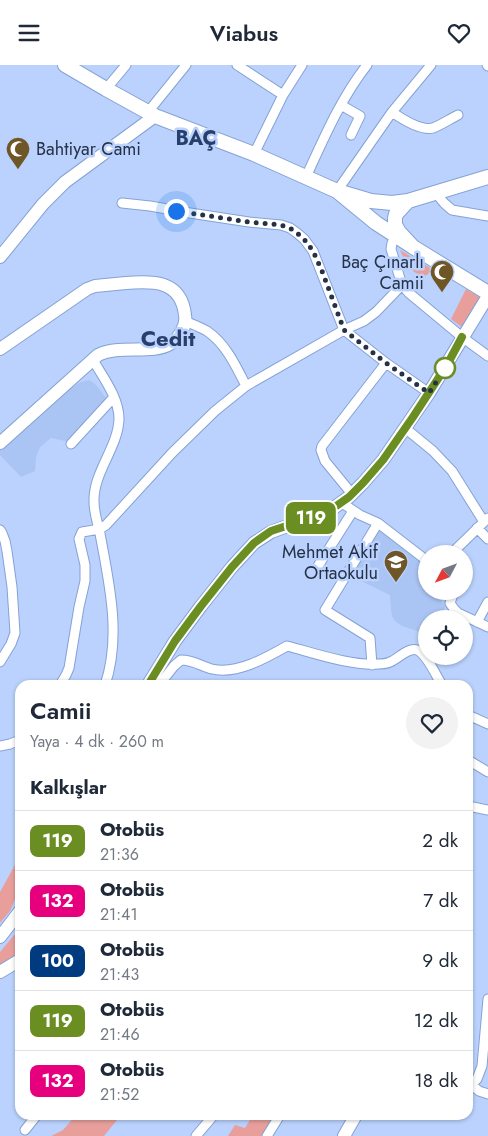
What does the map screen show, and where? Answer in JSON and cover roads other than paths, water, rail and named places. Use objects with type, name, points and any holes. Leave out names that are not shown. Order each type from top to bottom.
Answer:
[{"type":"main road","points":[[66,65],[152,114],[254,153],[337,191],[377,202],[408,201],[488,177]]},
{"type":"main road","points":[[0,257],[43,204],[64,182],[152,114]]},
{"type":"main road","points":[[151,680],[175,641],[232,567],[254,543],[271,531],[320,515],[342,503],[383,460],[429,393],[488,294],[376,223],[337,191]]},
{"type":"main road","points":[[408,201],[396,214],[394,222],[396,229],[413,247]]},
{"type":"main road","points":[[0,349],[87,289],[100,285],[147,281],[166,285],[177,293],[182,300],[184,308],[185,321],[182,332],[169,345],[161,348],[108,351],[98,355],[0,443]]},
{"type":"main road","points":[[0,937],[15,918]]},
{"type":"main road","points":[[0,972],[15,963]]},
{"type":"main road","points":[[344,1136],[353,1120]]},
{"type":"street","points":[[106,89],[126,65]]},
{"type":"street","points":[[152,114],[186,65]]},
{"type":"street","points":[[237,65],[284,95]]},
{"type":"street","points":[[254,153],[302,65]]},
{"type":"street","points":[[306,177],[327,130],[356,79],[367,65]]},
{"type":"street","points":[[337,191],[392,112],[431,65]]},
{"type":"street","points":[[341,105],[360,116],[351,135]]},
{"type":"street","points":[[392,112],[411,123],[428,128],[458,115]]},
{"type":"street","points":[[435,192],[452,210],[488,216]]},
{"type":"street","points":[[122,203],[290,228],[304,239],[313,251],[344,330],[386,363],[429,393]]},
{"type":"street","points":[[396,236],[391,249],[402,285],[462,337],[488,356]]},
{"type":"street","points":[[63,680],[69,668],[85,581],[85,565],[79,539],[82,533],[100,529],[111,520],[191,434],[246,386],[344,330],[364,321],[376,312],[402,285]]},
{"type":"street","points":[[185,321],[209,333],[218,341],[234,362],[246,386]]},
{"type":"street","points":[[93,360],[114,397],[119,418],[110,453],[94,494],[114,626],[113,651],[107,680]]},
{"type":"street","points":[[352,494],[325,461],[321,451],[322,445],[386,363]]},
{"type":"street","points":[[71,444],[114,397]]},
{"type":"street","points":[[406,428],[452,471],[483,523],[488,539]]},
{"type":"street","points":[[342,503],[353,511],[378,523],[418,554]]},
{"type":"street","points":[[318,566],[353,511]]},
{"type":"street","points":[[372,665],[370,638],[325,610],[378,523]]},
{"type":"street","points":[[460,545],[483,523]]},
{"type":"street","points":[[0,530],[7,551],[13,597],[15,633],[0,662]]},
{"type":"street","points":[[451,600],[451,607],[458,613],[488,627]]},
{"type":"street","points":[[477,622],[488,602]]},
{"type":"street","points":[[164,680],[174,666],[182,660],[191,661],[212,669],[231,669],[264,659],[287,647],[372,665],[386,664],[412,649],[424,656],[439,680]]},
{"type":"street","points":[[473,717],[488,724]]},
{"type":"street","points":[[0,746],[15,743]]},
{"type":"street","points":[[473,763],[488,772]]},
{"type":"street","points":[[473,807],[488,810]]},
{"type":"street","points":[[473,1081],[477,1079],[482,1066],[488,999]]},
{"type":"street","points":[[473,1086],[481,1092],[488,1094]]},
{"type":"street","points":[[25,1130],[33,1120]]},
{"type":"street","points":[[196,1136],[209,1120]]},
{"type":"street","points":[[206,1136],[211,1120]]},
{"type":"street","points":[[267,1136],[277,1120]]},
{"type":"place","name":"Bahtiyar Cami","points":[[18,170]]},
{"type":"place","name":"Baç Çınarlı Camii","points":[[442,293]]},
{"type":"place","name":"Mehmet Akif Ortaokulu","points":[[396,583]]},
{"type":"district","name":"BAÇ","points":[[196,138]]},
{"type":"district","name":"Cedit","points":[[168,338]]}]
